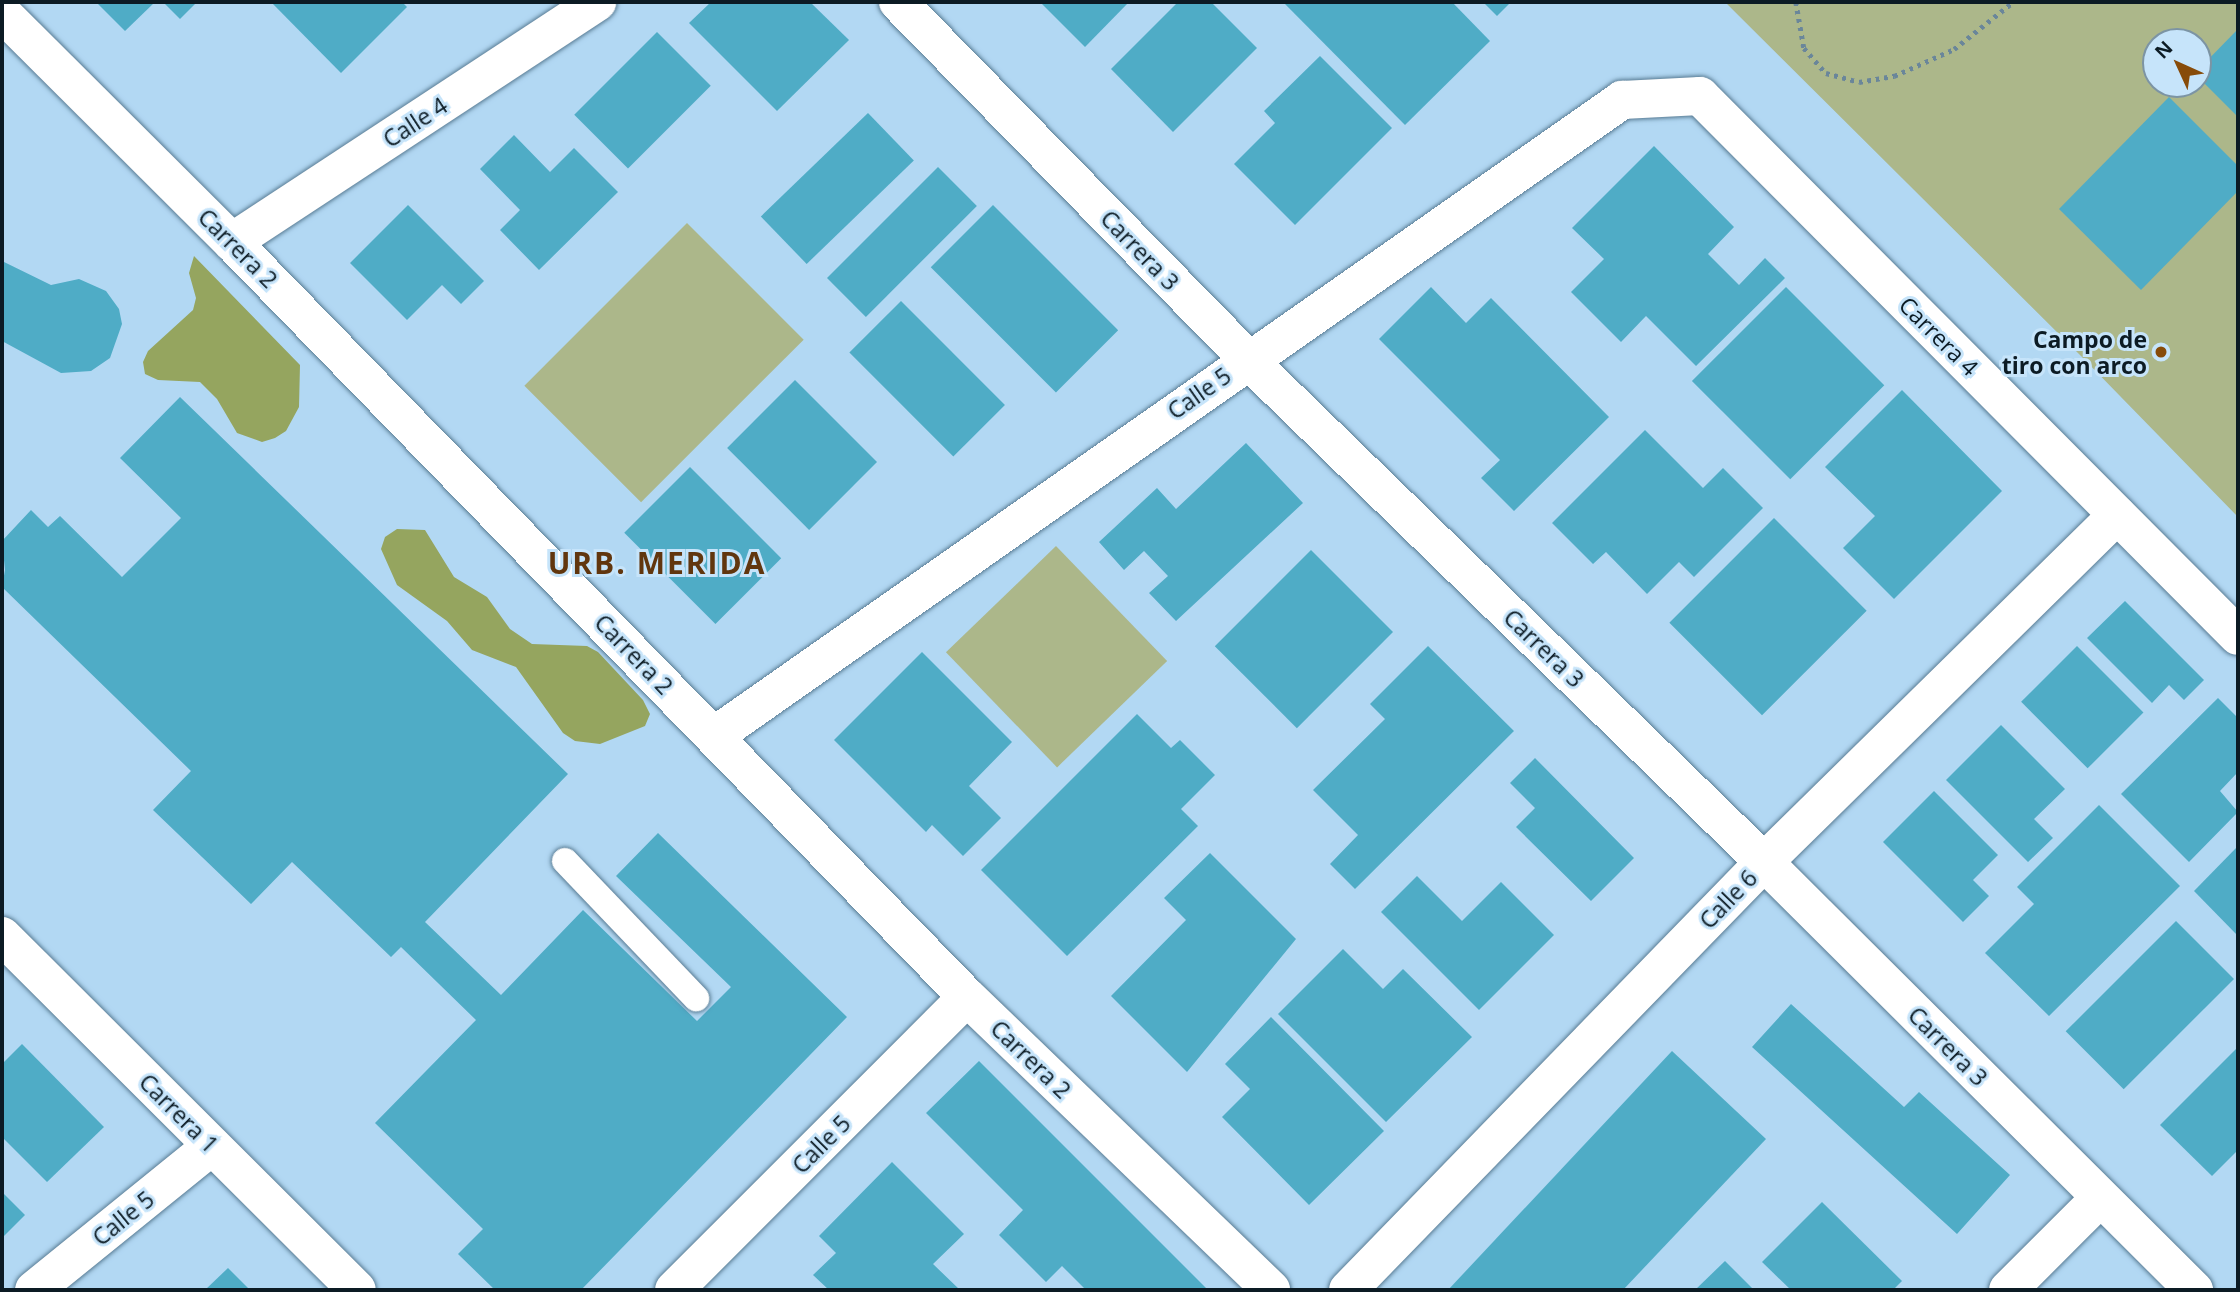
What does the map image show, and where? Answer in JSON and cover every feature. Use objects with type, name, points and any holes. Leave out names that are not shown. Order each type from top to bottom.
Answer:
[{"type":"street","name":"Calle 4","points":[[232,242],[597,2]]},
{"type":"street","name":"Carrera 3","points":[[898,2],[1247,359],[1764,862],[2194,1290]]},
{"type":"street","name":"Carrera 2","points":[[2,13],[232,242],[967,998],[1270,1290]]},
{"type":"street","name":"Calle 5","points":[[714,736],[1247,359],[1622,100],[1700,96]]},
{"type":"street","name":"Carrera 4","points":[[1700,96],[2238,636]]},
{"type":"street","name":"Calle 6","points":[[1348,1290],[1764,862],[2117,515]]},
{"type":"street","name":"Carrera 1","points":[[2,936],[357,1290]]},
{"type":"street","name":"Calle 5","points":[[674,1290],[967,998]]},
{"type":"street","name":"Calle 5","points":[[34,1290],[212,1146]]},
{"type":"street","points":[[2008,1290],[2100,1198]]},
{"type":"lane","points":[[565,861],[696,998]]},
{"type":"path","points":[[1796,2],[1804,48],[1826,73],[1858,82],[1894,76],[1954,49],[2013,2]]},
{"type":"green space","points":[[1725,2],[2238,2],[2238,517],[2081,356]]},
{"type":"green space","points":[[687,223],[804,340],[641,502],[524,386]]},
{"type":"green space","points":[[194,256],[300,365],[299,407],[286,431],[275,438],[262,442],[237,433],[217,399],[200,382],[158,380],[145,374],[143,362],[148,351],[193,310],[196,298],[189,273]]},
{"type":"green space","points":[[397,529],[425,530],[454,577],[487,597],[510,629],[532,644],[587,646],[598,652],[643,700],[650,714],[645,726],[600,744],[575,741],[563,733],[516,667],[472,650],[447,621],[397,585],[381,549],[385,537]]},
{"type":"green space","points":[[1056,546],[1167,661],[1057,767],[946,652]]},
{"type":"building","points":[[96,2],[155,2],[125,31]]},
{"type":"building","points":[[163,2],[197,2],[180,19]]},
{"type":"building","points":[[271,2],[402,2],[407,7],[341,73]]},
{"type":"building","points":[[711,2],[810,2],[849,40],[777,111],[689,23]]},
{"type":"building","points":[[1040,2],[1129,2],[1085,47]]},
{"type":"building","points":[[1178,2],[1211,2],[1257,48],[1173,132],[1111,69]]},
{"type":"building","points":[[1283,2],[1452,2],[1490,41],[1405,125]]},
{"type":"building","points":[[1483,2],[1511,2],[1497,16]]},
{"type":"building","points":[[2238,29],[2238,117],[2212,91],[2212,56]]},
{"type":"building","points":[[657,32],[711,86],[628,168],[574,115]]},
{"type":"building","points":[[1320,56],[1392,128],[1295,225],[1234,164],[1275,123],[1264,111]]},
{"type":"building","points":[[2168,98],[2238,166],[2238,191],[2141,290],[2059,209]]},
{"type":"building","points":[[868,113],[914,160],[807,264],[761,217]]},
{"type":"building","points":[[514,135],[550,172],[574,148],[618,192],[539,270],[500,230],[520,210],[480,169]]},
{"type":"building","points":[[1654,146],[1734,227],[1708,254],[1739,285],[1765,258],[1785,278],[1696,366],[1646,316],[1621,342],[1571,292],[1604,259],[1572,228]]},
{"type":"building","points":[[938,167],[977,206],[866,317],[827,278]]},
{"type":"building","points":[[408,205],[484,281],[461,304],[442,285],[407,320],[350,263]]},
{"type":"building","points":[[993,205],[1118,330],[1056,392],[931,267]]},
{"type":"building","points":[[2,261],[51,285],[79,279],[106,291],[119,309],[122,324],[110,358],[91,371],[61,373],[2,341]]},
{"type":"building","points":[[1431,287],[1466,323],[1491,298],[1609,417],[1514,511],[1481,478],[1500,460],[1379,339]]},
{"type":"building","points":[[1786,287],[1884,385],[1790,479],[1692,381]]},
{"type":"building","points":[[901,301],[1005,405],[953,457],[849,353]]},
{"type":"building","points":[[795,380],[877,462],[809,530],[727,448]]},
{"type":"building","points":[[1902,390],[2002,491],[1894,599],[1843,548],[1875,516],[1825,467]]},
{"type":"building","points":[[180,397],[568,774],[425,922],[501,995],[583,910],[697,1021],[731,987],[616,876],[658,833],[847,1017],[581,1290],[495,1290],[458,1254],[483,1229],[375,1123],[476,1020],[401,947],[391,957],[292,862],[251,904],[153,810],[191,771],[2,587],[5,570],[2,541],[31,510],[48,527],[60,516],[122,577],[181,518],[120,458]]},
{"type":"building","points":[[1645,430],[1703,488],[1723,468],[1763,508],[1694,577],[1679,562],[1647,594],[1606,552],[1593,564],[1552,523]]},
{"type":"building","points":[[1246,443],[1303,503],[1176,621],[1149,593],[1168,576],[1144,551],[1124,570],[1099,542],[1157,488],[1176,509]]},
{"type":"building","points":[[690,467],[781,558],[715,624],[624,533]]},
{"type":"building","points":[[1774,518],[1867,611],[1762,715],[1669,623]]},
{"type":"building","points":[[1311,550],[1393,632],[1297,728],[1215,646]]},
{"type":"building","points":[[2125,601],[2204,680],[2184,700],[2169,685],[2152,703],[2087,638]]},
{"type":"building","points":[[1428,646],[1514,731],[1355,889],[1330,864],[1358,835],[1313,790],[1385,719],[1370,704]]},
{"type":"building","points":[[2077,646],[2143,712],[2088,768],[2021,702]]},
{"type":"building","points":[[922,652],[1012,742],[969,786],[1001,818],[963,856],[932,825],[926,832],[834,740]]},
{"type":"building","points":[[2218,698],[2238,718],[2238,772],[2220,791],[2238,812],[2189,862],[2121,794]]},
{"type":"building","points":[[1137,714],[1171,748],[1180,740],[1215,775],[1181,809],[1198,826],[1067,956],[981,870]]},
{"type":"building","points":[[2001,725],[2065,789],[2034,819],[2053,838],[2028,862],[1946,780]]},
{"type":"building","points":[[1535,758],[1634,858],[1591,901],[1516,827],[1535,808],[1510,783]]},
{"type":"building","points":[[1934,791],[1998,855],[1973,880],[1989,896],[1963,922],[1883,842]]},
{"type":"building","points":[[2099,805],[2180,886],[2049,1016],[1985,953],[2034,904],[2017,887]]},
{"type":"building","points":[[2238,846],[2238,936],[2194,891]]},
{"type":"building","points":[[1210,853],[1296,939],[1187,1072],[1111,996],[1186,920],[1164,898]]},
{"type":"building","points":[[1417,876],[1462,921],[1501,882],[1554,935],[1479,1010],[1381,912]]},
{"type":"building","points":[[2176,921],[2234,979],[2124,1089],[2066,1031]]},
{"type":"building","points":[[1343,949],[1383,989],[1403,969],[1472,1037],[1386,1122],[1278,1014]]},
{"type":"building","points":[[1791,1004],[1904,1107],[1919,1092],[2010,1175],[1957,1234],[1752,1047]]},
{"type":"building","points":[[1271,1017],[1384,1131],[1309,1205],[1222,1117],[1250,1089],[1225,1064]]},
{"type":"building","points":[[22,1044],[104,1127],[47,1182],[2,1137],[2,1064]]},
{"type":"building","points":[[2238,1047],[2238,1150],[2212,1176],[2160,1125]]},
{"type":"building","points":[[1672,1051],[1766,1139],[1623,1290],[1448,1290]]},
{"type":"building","points":[[979,1061],[1208,1290],[1086,1290],[1062,1266],[1046,1282],[999,1235],[1023,1210],[926,1113]]},
{"type":"building","points":[[892,1162],[964,1234],[933,1264],[960,1290],[829,1290],[813,1275],[836,1253],[819,1236]]},
{"type":"building","points":[[2,1192],[25,1215],[2,1238]]},
{"type":"building","points":[[1822,1202],[1902,1281],[1893,1290],[1791,1290],[1762,1262]]},
{"type":"building","points":[[1725,1261],[1754,1290],[1695,1290]]},
{"type":"building","points":[[228,1268],[250,1290],[205,1290]]},
{"type":"place","name":"Campo de tiro con arco","points":[[2161,352]]},
{"type":"district","name":"URB. MERIDA","points":[[657,563]]}]
